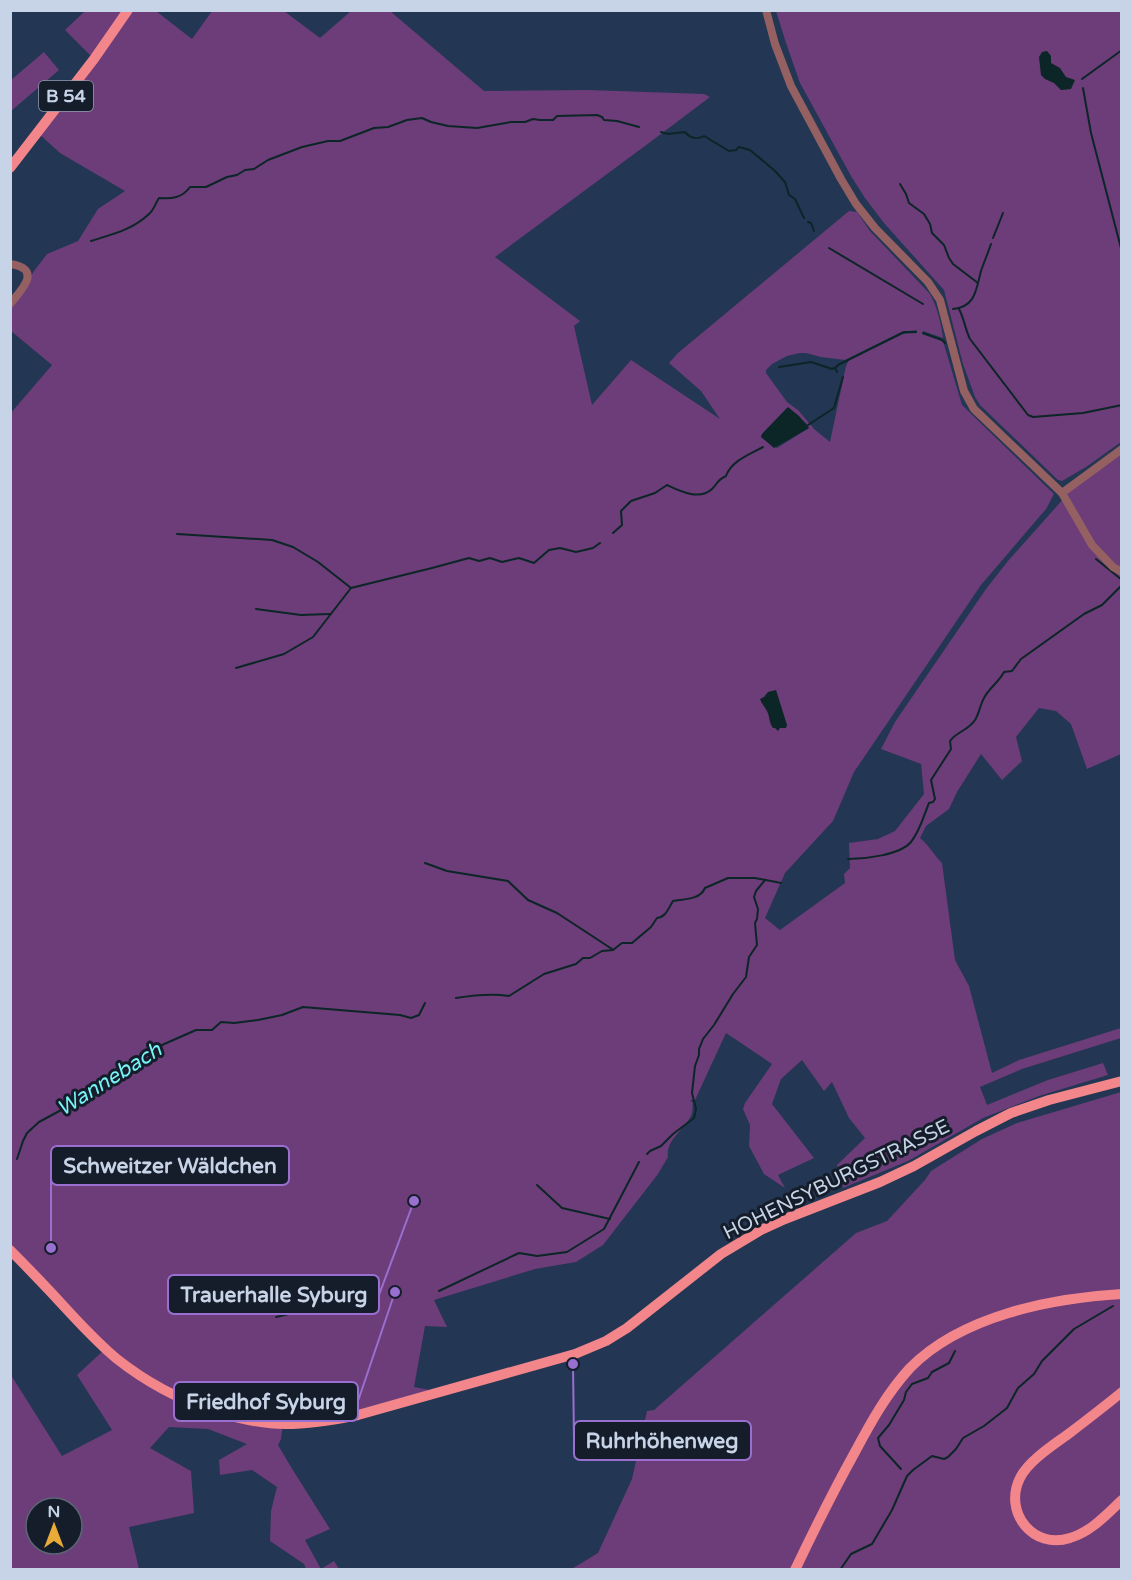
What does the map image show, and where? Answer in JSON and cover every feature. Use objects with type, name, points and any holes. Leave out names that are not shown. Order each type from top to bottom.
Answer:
[{"type":"main road","name":"B 54","points":[[10,168],[94,59],[128,10]]},
{"type":"main road","name":"HOHENSYBURGSTRASSE","points":[[10,1250],[105,1349],[159,1388],[204,1407],[258,1422],[305,1424],[328,1421],[358,1415],[591,1348],[627,1328],[721,1254],[761,1230],[880,1182],[1011,1113],[1049,1100],[1122,1081]]},
{"type":"main road","points":[[795,1569],[837,1484],[877,1411],[892,1389],[924,1356],[961,1331],[1001,1316],[1056,1303],[1122,1294]]},
{"type":"main road","points":[[1122,1392],[1025,1469],[1016,1489],[1015,1500],[1021,1520],[1036,1536],[1061,1540],[1083,1533],[1122,1500]]},
{"type":"street","points":[[766,10],[775,44],[791,86],[841,179],[856,204],[875,228],[928,282],[940,300],[956,366],[968,400],[974,409],[1062,493],[1092,545],[1113,567],[1122,572]]},
{"type":"street","points":[[10,264],[21,265],[27,270],[29,276],[26,284],[10,304]]},
{"type":"street","points":[[1062,493],[1122,449]]},
{"type":"shaded area","points":[[85,11],[156,11],[192,39],[212,11],[284,11],[320,38],[351,11],[390,11],[484,91],[588,90],[704,94],[710,97],[495,257],[580,321],[574,326],[592,405],[631,360],[720,419],[701,391],[669,363],[678,353],[849,211],[857,212],[870,231],[930,294],[935,304],[943,338],[923,331],[922,334],[943,341],[962,405],[1054,494],[1046,509],[981,585],[854,772],[833,821],[785,873],[765,918],[780,930],[845,883],[844,874],[850,868],[849,843],[878,839],[895,831],[924,794],[921,764],[881,749],[895,722],[986,589],[1008,561],[1073,488],[1121,453],[1121,754],[1087,769],[1071,724],[1056,711],[1039,708],[1016,737],[1022,761],[1002,780],[981,754],[949,809],[926,826],[920,838],[942,863],[955,960],[969,986],[992,1073],[1019,1060],[1121,1028],[1121,1038],[1022,1069],[980,1087],[987,1105],[1048,1080],[1103,1063],[1108,1075],[1039,1096],[983,1118],[908,1161],[843,1188],[837,1165],[865,1138],[849,1118],[832,1082],[824,1091],[802,1060],[781,1079],[772,1104],[814,1158],[778,1175],[785,1188],[764,1174],[749,1146],[750,1125],[743,1109],[772,1064],[726,1033],[695,1100],[690,1100],[693,1103],[692,1113],[670,1144],[668,1157],[658,1174],[603,1245],[576,1262],[535,1269],[434,1300],[447,1327],[425,1326],[414,1387],[440,1392],[396,1404],[283,1424],[278,1445],[330,1529],[305,1540],[321,1569],[306,1569],[304,1564],[270,1541],[271,1511],[277,1487],[252,1470],[220,1475],[219,1460],[247,1444],[208,1429],[169,1427],[150,1448],[191,1471],[194,1513],[129,1527],[139,1569],[11,1569],[11,1375],[62,1456],[112,1430],[77,1375],[105,1349],[11,1250],[10,414],[52,365],[11,331],[10,309],[47,254],[78,241],[98,209],[125,191],[60,153],[38,133],[94,59],[65,30]],"holes":[[[917,330],[917,333],[903,334],[849,360],[830,442],[787,402],[766,373],[772,364],[787,356],[806,353],[845,360],[902,332]],[[787,408],[809,428],[777,448],[761,437]]]},
{"type":"shaded area","points":[[776,11],[1121,11],[1121,442],[1086,467],[1062,481],[1058,480],[980,405],[963,364],[944,290],[884,223],[851,176],[800,83]]},
{"type":"shaded area","points":[[1047,51],[1051,56],[1051,63],[1060,68],[1066,77],[1075,80],[1071,89],[1061,90],[1041,75],[1039,57],[1042,52]]},
{"type":"shaded area","points":[[44,52],[59,70],[11,111],[11,80]]},
{"type":"shaded area","points":[[788,407],[809,428],[774,448],[761,437],[762,434]]},
{"type":"shaded area","points":[[776,690],[787,725],[786,728],[780,728],[778,731],[773,728],[760,699],[768,692]]},
{"type":"shaded area","points":[[1121,1092],[1121,1569],[570,1570],[598,1553],[632,1479],[647,1411],[654,1410],[856,1233],[887,1221],[931,1171],[982,1139],[1017,1123]]},
{"type":"shaded area","points":[[334,1561],[339,1569],[321,1569]]},
{"type":"waterway","points":[[1082,79],[1122,50]]},
{"type":"waterway","points":[[1083,88],[1091,133],[1122,252]]},
{"type":"waterway","points":[[91,241],[136,224],[151,212],[159,198],[176,197],[184,194],[190,187],[206,187],[245,170],[254,169],[268,160],[302,147],[328,141],[340,141],[374,128],[388,127],[407,120],[422,118],[448,126],[477,128],[533,119],[553,120],[557,116],[597,115],[604,120],[639,127]]},
{"type":"waterway","points":[[661,132],[668,134],[685,132],[696,138],[704,136],[729,151],[739,147],[750,150],[785,182],[789,195],[795,199],[804,218]]},
{"type":"waterway","points":[[900,184],[909,203],[924,214],[932,233],[944,245],[953,264],[978,283]]},
{"type":"waterway","points":[[993,238],[1003,213]]},
{"type":"waterway","points":[[808,222],[811,223],[814,231]]},
{"type":"waterway","points":[[953,309],[966,305],[974,296],[991,244]]},
{"type":"waterway","points":[[829,248],[923,304]]},
{"type":"waterway","points":[[959,309],[970,339],[1028,415],[1033,417],[1083,413],[1122,405]]},
{"type":"waterway","points":[[837,372],[835,368],[838,365],[904,332],[916,332]]},
{"type":"waterway","points":[[923,333],[945,343]]},
{"type":"waterway","points":[[779,367],[811,362],[835,368]]},
{"type":"waterway","points":[[808,425],[834,408],[843,377]]},
{"type":"waterway","points":[[613,533],[622,525],[621,511],[631,501],[655,493],[667,485],[690,494],[707,493],[726,476],[736,462],[763,447]]},
{"type":"waterway","points":[[177,534],[272,540],[293,547],[318,562],[351,588]]},
{"type":"waterway","points":[[351,588],[469,558],[479,561],[490,558],[502,562],[519,558],[534,563],[549,550],[560,548],[576,552],[593,548],[600,543]]},
{"type":"waterway","name":"Wannebach","points":[[1096,559],[1122,580]]},
{"type":"waterway","name":"Wannebach","points":[[848,859],[891,853],[911,842],[929,803],[935,799],[931,780],[951,749],[950,741],[976,718],[986,694],[1004,672],[1012,671],[1021,659],[1084,614],[1102,605],[1122,585]]},
{"type":"waterway","points":[[236,668],[284,654],[313,637],[351,588]]},
{"type":"waterway","points":[[256,609],[301,615],[330,614]]},
{"type":"waterway","points":[[425,863],[447,871],[508,881],[528,900],[557,913],[612,949]]},
{"type":"waterway","name":"Wannebach","points":[[456,998],[482,995],[509,996],[544,974],[576,964],[583,958],[590,958],[602,951],[613,950],[622,943],[632,943],[651,927],[657,918],[665,914],[673,901],[696,897],[705,888],[728,878],[755,878],[781,883]]},
{"type":"waterway","points":[[647,1154],[661,1146],[694,1118],[696,1109],[692,1093],[699,1049],[703,1039],[746,977],[749,957],[757,945],[755,923],[758,909],[754,897],[765,880]]},
{"type":"waterway","name":"Wannebach","points":[[17,1159],[27,1133],[39,1122],[87,1096],[153,1049],[196,1030],[212,1030],[221,1022],[234,1023],[282,1015],[303,1007],[400,1015],[411,1018],[419,1015],[425,1003]]},
{"type":"waterway","points":[[439,1291],[519,1253],[537,1256],[567,1252],[604,1229],[639,1162]]},
{"type":"waterway","points":[[537,1185],[562,1208],[610,1219]]},
{"type":"waterway","points":[[276,1317],[314,1308],[322,1309],[349,1291]]},
{"type":"waterway","points":[[840,1570],[851,1554],[872,1544],[892,1510],[907,1476],[913,1470],[932,1456],[944,1459],[948,1457],[963,1438],[984,1426],[1007,1408],[1018,1388],[1034,1374],[1042,1361],[1074,1329],[1113,1306]]},
{"type":"waterway","points":[[901,1469],[880,1446],[878,1438],[889,1425],[912,1384],[928,1378],[932,1372],[949,1363],[955,1351]]},
{"type":"place","name":"Trauerhalle Syburg","points":[[414,1201]]},
{"type":"place","name":"Schweitzer Wäldchen","points":[[51,1248]]},
{"type":"place","name":"Friedhof Syburg","points":[[395,1292]]},
{"type":"place","name":"Ruhrhöhenweg","points":[[573,1364]]}]
